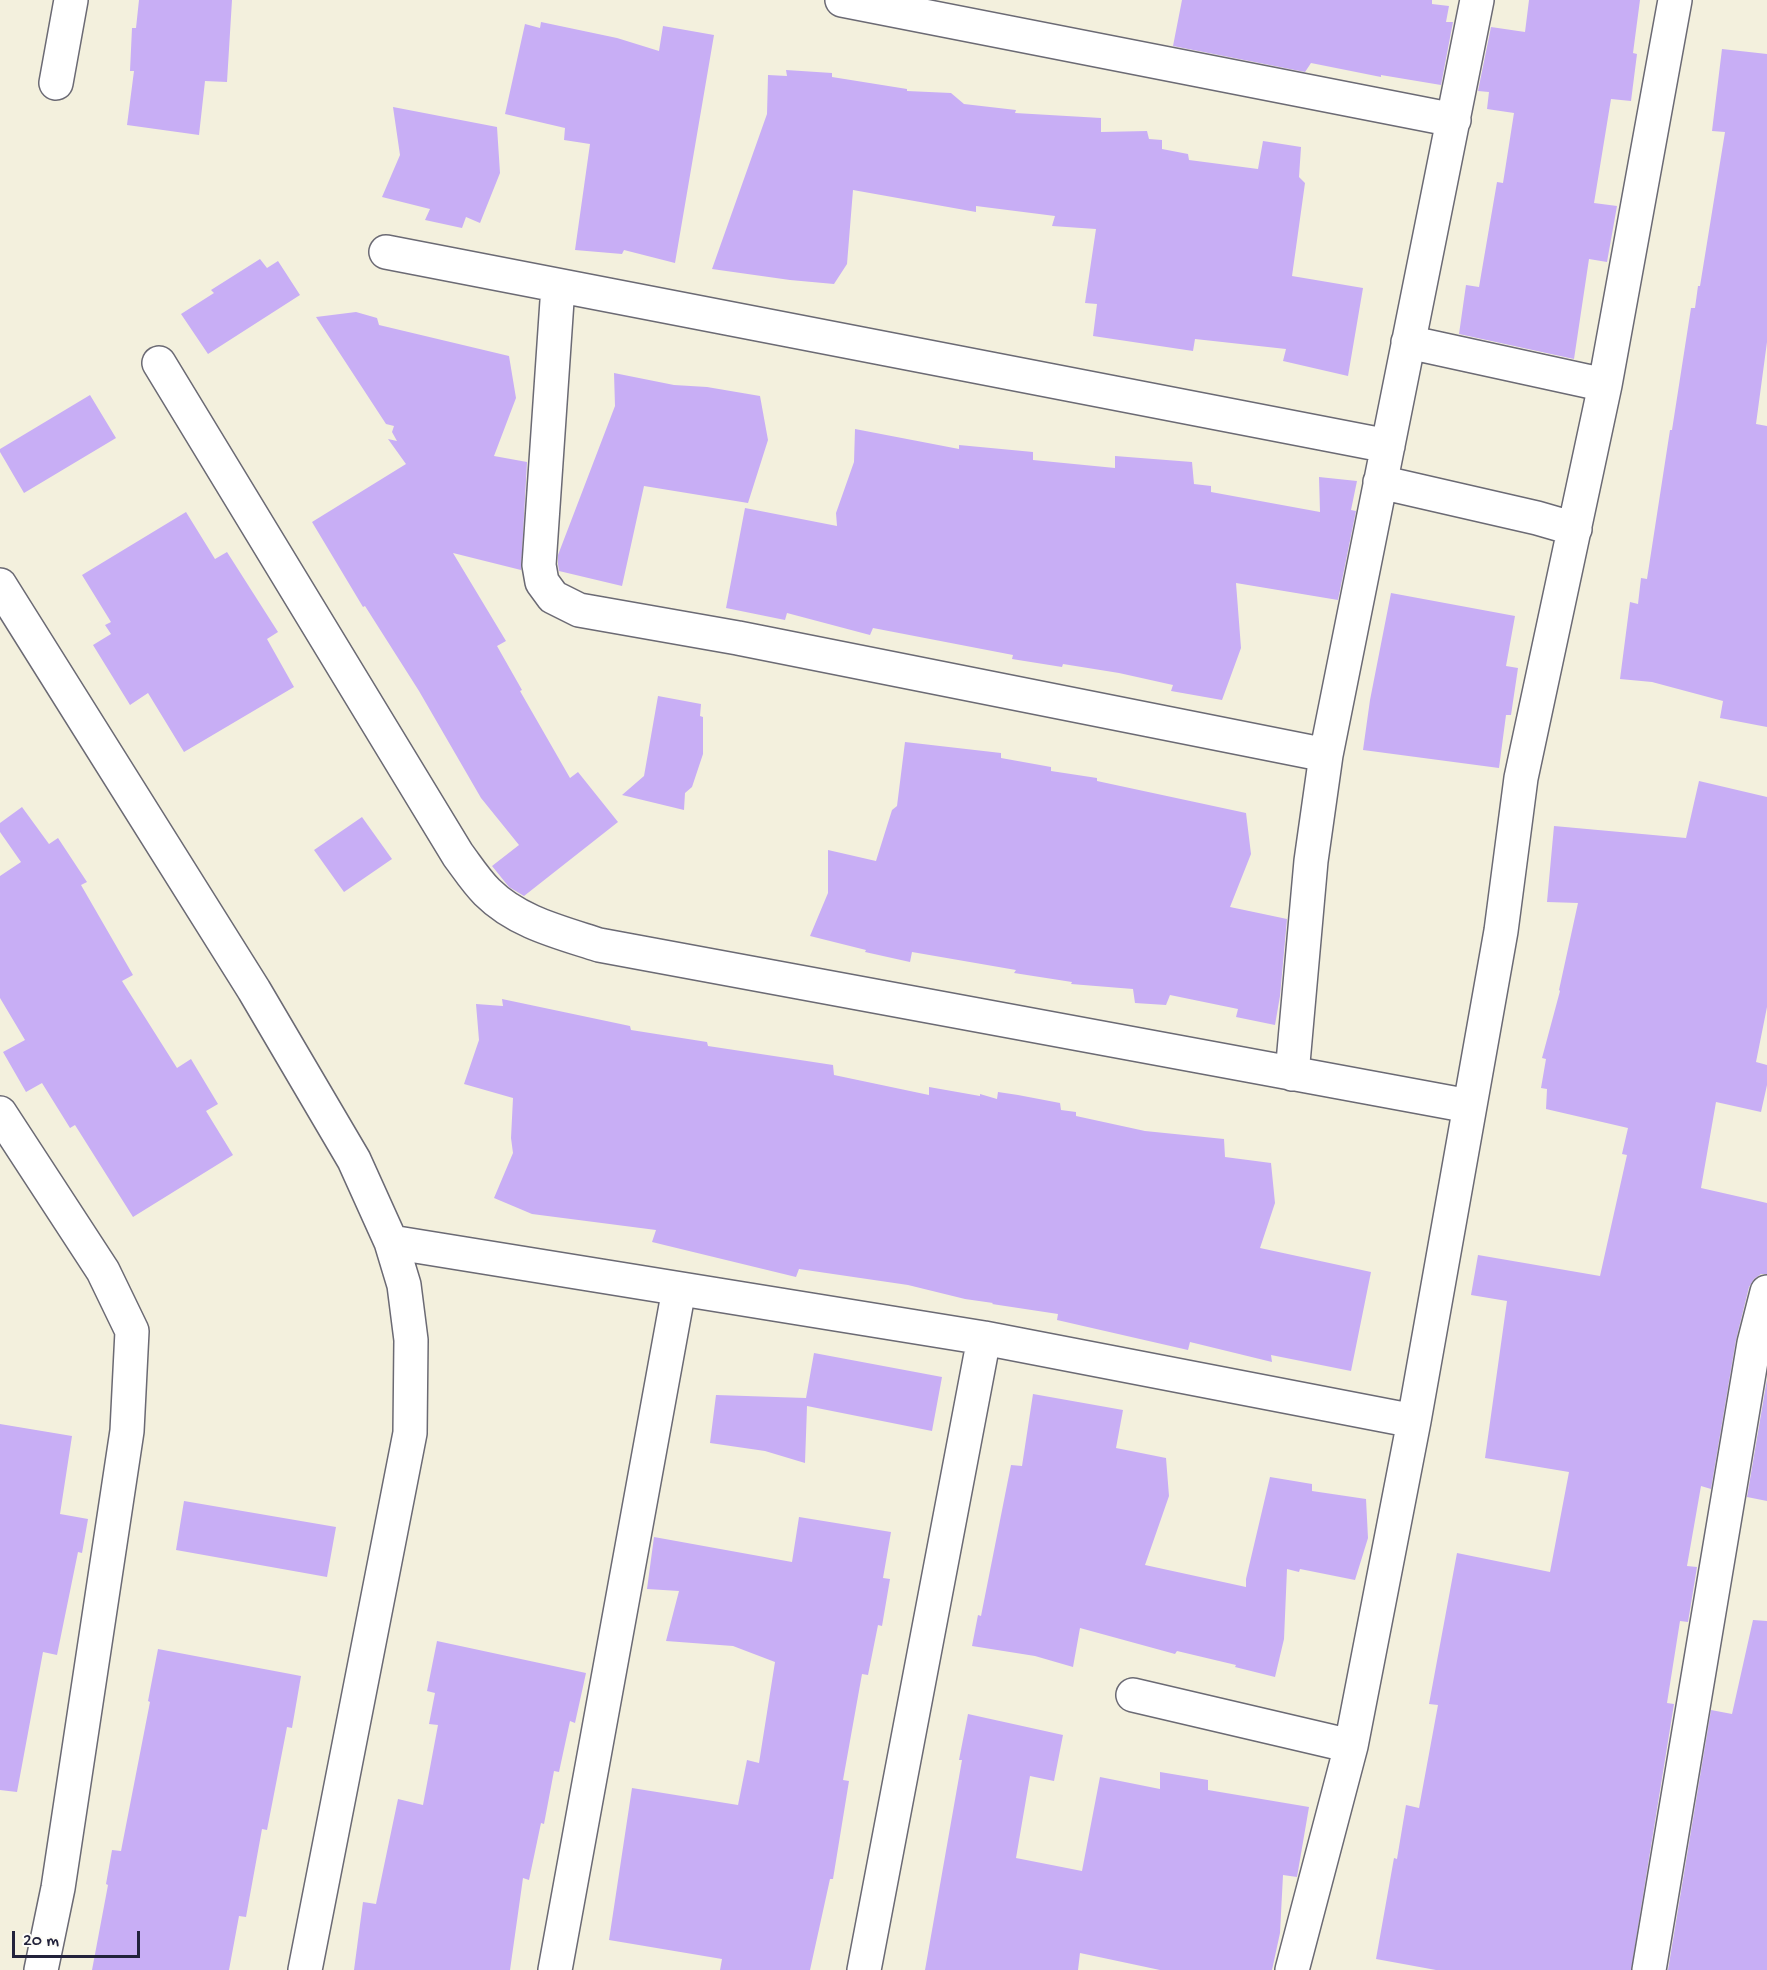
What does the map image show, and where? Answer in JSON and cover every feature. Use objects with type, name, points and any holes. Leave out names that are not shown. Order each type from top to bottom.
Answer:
[{"type":"street","points":[[56,82],[71,0]]},
{"type":"street","points":[[842,0],[1454,120]]},
{"type":"street","points":[[1292,1074],[1311,861],[1326,755],[1477,0]]},
{"type":"street","points":[[1292,1970],[1351,1746],[1414,1421],[1501,931],[1521,778],[1605,385],[1675,0]]},
{"type":"street","points":[[386,252],[1388,446]]},
{"type":"street","points":[[558,286],[539,565],[542,582],[553,597],[579,610],[738,638],[1326,755]]},
{"type":"street","points":[[1408,342],[1605,385]]},
{"type":"street","points":[[159,363],[458,855],[486,891],[510,912],[544,928],[599,945],[1469,1106]]},
{"type":"street","points":[[1380,483],[1537,518],[1575,529]]},
{"type":"street","points":[[0,585],[254,990],[354,1160],[391,1242],[404,1285],[411,1340],[410,1433],[305,1970]]},
{"type":"street","points":[[0,1113],[103,1271],[132,1331],[127,1431],[58,1888],[41,1970]]},
{"type":"street","points":[[391,1242],[984,1338],[1414,1421]]},
{"type":"street","points":[[555,1970],[679,1289]]},
{"type":"street","points":[[1648,1970],[1754,1343],[1767,1292]]},
{"type":"street","points":[[864,1970],[984,1338]]},
{"type":"street","points":[[1133,1695],[1351,1746]]},
{"type":"building","points":[[139,0],[232,0],[227,82],[205,81],[199,135],[127,125],[134,71],[130,71],[132,28],[136,28]]},
{"type":"building","points":[[1182,0],[1432,0],[1432,4],[1449,6],[1446,22],[1453,22],[1441,85],[1381,75],[1381,77],[1311,63],[1305,72],[1173,46]]},
{"type":"building","points":[[1529,0],[1640,0],[1633,53],[1637,54],[1631,101],[1611,99],[1594,203],[1617,206],[1607,262],[1589,259],[1574,359],[1459,334],[1466,285],[1479,287],[1497,182],[1503,183],[1514,113],[1487,109],[1489,92],[1478,91],[1491,27],[1525,32]]},
{"type":"building","points":[[541,22],[617,38],[659,51],[663,26],[714,35],[675,263],[624,250],[622,254],[575,250],[590,144],[564,140],[565,128],[505,114],[525,24],[540,28]]},
{"type":"building","points":[[1722,49],[1767,54],[1767,342],[1756,424],[1767,426],[1767,727],[1720,718],[1723,701],[1652,682],[1620,679],[1630,602],[1638,604],[1641,578],[1647,579],[1691,308],[1695,308],[1698,286],[1700,286],[1725,132],[1712,131]]},
{"type":"building","points":[[786,70],[832,73],[832,77],[907,89],[907,91],[951,93],[964,104],[1016,110],[1015,113],[1101,118],[1101,132],[1147,131],[1149,139],[1162,140],[1162,149],[1188,154],[1189,160],[1258,169],[1263,141],[1301,147],[1299,177],[1305,183],[1292,276],[1363,288],[1348,376],[1283,361],[1286,349],[1195,339],[1193,351],[1093,336],[1097,304],[1085,303],[1096,229],[1052,226],[1055,216],[976,206],[976,212],[853,190],[847,264],[834,284],[712,269],[767,114],[768,75],[787,76]]},
{"type":"building","points":[[393,107],[497,127],[500,173],[480,223],[466,217],[462,228],[425,220],[430,209],[382,197],[400,155]]},
{"type":"building","points":[[260,259],[267,268],[278,261],[300,295],[208,354],[181,314],[214,293],[211,290]]},
{"type":"building","points":[[356,312],[377,318],[379,325],[509,356],[516,398],[494,456],[527,462],[521,570],[453,553],[506,641],[497,646],[570,778],[578,772],[618,822],[524,896],[509,887],[492,866],[519,845],[481,798],[419,691],[365,606],[363,607],[312,522],[406,464],[388,439],[397,441],[392,432],[394,426],[386,424],[316,317]]},
{"type":"building","points":[[614,373],[674,385],[707,387],[760,396],[768,440],[748,503],[644,486],[622,586],[559,571],[558,564],[558,555],[615,406]]},
{"type":"building","points":[[90,395],[116,438],[24,493],[0,449]]},
{"type":"building","points":[[855,429],[959,449],[959,445],[1033,452],[1033,460],[1115,468],[1115,456],[1192,462],[1194,484],[1211,486],[1211,492],[1320,512],[1319,477],[1357,481],[1351,510],[1356,511],[1338,600],[1236,583],[1241,648],[1222,700],[1171,691],[1173,685],[1119,673],[1012,659],[1013,655],[873,628],[870,635],[787,613],[785,620],[726,608],[745,508],[837,526],[836,513],[854,462]]},
{"type":"building","points":[[186,512],[215,559],[227,552],[278,632],[267,639],[294,687],[184,752],[148,693],[130,705],[93,645],[111,634],[105,625],[111,622],[82,575]]},
{"type":"building","points":[[1391,593],[1515,616],[1506,666],[1518,668],[1511,715],[1506,715],[1499,768],[1363,750],[1370,700]]},
{"type":"building","points":[[658,696],[701,704],[703,754],[692,787],[685,793],[684,810],[622,795],[644,776]]},
{"type":"building","points":[[905,742],[1001,753],[1001,758],[1051,767],[1051,771],[1097,778],[1097,781],[1246,813],[1251,854],[1230,907],[1287,919],[1275,1025],[1236,1017],[1238,1009],[1170,995],[1166,1005],[1135,1003],[1133,989],[1071,984],[1072,982],[1014,973],[1016,970],[912,952],[910,962],[810,936],[828,893],[828,850],[876,861],[892,810],[897,806]]},
{"type":"building","points":[[1699,781],[1767,797],[1767,1007],[1756,1062],[1767,1065],[1767,1085],[1761,1112],[1716,1102],[1701,1188],[1767,1203],[1767,1274],[1761,1274],[1754,1279],[1749,1287],[1736,1340],[1711,1489],[1701,1486],[1687,1566],[1697,1567],[1688,1622],[1680,1621],[1667,1703],[1674,1704],[1631,1970],[1436,1970],[1376,1959],[1406,1805],[1419,1808],[1438,1705],[1429,1704],[1457,1553],[1550,1572],[1569,1472],[1485,1458],[1507,1301],[1471,1295],[1478,1255],[1600,1276],[1627,1155],[1622,1154],[1628,1128],[1546,1109],[1547,1089],[1541,1088],[1546,1059],[1542,1058],[1560,991],[1578,903],[1547,902],[1554,826],[1686,838]]},
{"type":"building","points":[[22,807],[49,844],[58,838],[87,882],[81,885],[133,975],[122,981],[177,1068],[191,1059],[218,1104],[206,1111],[233,1155],[133,1217],[75,1125],[70,1128],[42,1083],[26,1092],[3,1052],[25,1040],[0,998],[0,876],[21,862],[0,832],[0,823]]},
{"type":"building","points":[[362,817],[392,859],[344,892],[314,850]]},
{"type":"building","points":[[502,999],[630,1026],[631,1030],[707,1042],[708,1046],[833,1065],[834,1075],[929,1095],[929,1087],[980,1096],[980,1094],[997,1099],[998,1092],[1060,1103],[1061,1110],[1076,1112],[1076,1116],[1145,1131],[1224,1139],[1225,1157],[1271,1163],[1275,1203],[1260,1248],[1371,1272],[1351,1371],[1271,1355],[1272,1362],[1190,1342],[1188,1350],[1057,1320],[1058,1314],[965,1299],[908,1285],[799,1269],[796,1277],[652,1242],[656,1230],[532,1214],[494,1198],[513,1153],[511,1138],[513,1098],[464,1084],[479,1040],[476,1004],[503,1006]]},
{"type":"building","points":[[814,1353],[942,1377],[932,1431],[807,1406],[805,1463],[765,1451],[710,1443],[716,1395],[806,1398]]},
{"type":"building","points":[[1767,1379],[1767,1501],[1747,1497]]},
{"type":"building","points":[[1033,1394],[1123,1410],[1116,1448],[1166,1458],[1169,1496],[1145,1565],[1246,1587],[1270,1477],[1312,1484],[1312,1491],[1366,1499],[1368,1538],[1355,1580],[1300,1569],[1299,1572],[1287,1569],[1284,1639],[1275,1677],[1235,1667],[1236,1665],[1177,1651],[1175,1654],[1080,1628],[1073,1667],[1035,1656],[972,1646],[978,1615],[981,1616],[1011,1465],[1022,1466]]},
{"type":"building","points":[[0,1424],[72,1436],[60,1514],[88,1519],[82,1553],[78,1552],[57,1655],[43,1652],[17,1792],[0,1790]]},
{"type":"building","points":[[184,1501],[336,1527],[327,1577],[176,1550]]},
{"type":"building","points":[[799,1517],[891,1532],[883,1578],[890,1579],[882,1626],[878,1625],[868,1675],[862,1674],[843,1780],[849,1781],[833,1879],[830,1879],[810,1970],[720,1970],[722,1959],[609,1940],[632,1788],[738,1805],[747,1760],[759,1763],[775,1662],[733,1646],[666,1641],[679,1591],[647,1589],[654,1537],[792,1562]]},
{"type":"building","points":[[1753,1620],[1767,1621],[1767,1970],[1668,1970],[1711,1710],[1732,1714]]},
{"type":"building","points":[[437,1641],[586,1673],[575,1723],[570,1721],[559,1772],[554,1771],[544,1824],[541,1823],[529,1880],[523,1878],[510,1970],[354,1970],[363,1902],[376,1904],[398,1799],[423,1805],[438,1725],[429,1724],[435,1693],[427,1691]]},
{"type":"building","points":[[158,1649],[301,1676],[292,1728],[287,1727],[267,1830],[262,1829],[246,1917],[239,1916],[229,1970],[92,1970],[108,1885],[106,1884],[112,1850],[121,1851]]},
{"type":"building","points":[[968,1714],[1063,1735],[1054,1781],[1030,1776],[1016,1858],[1082,1871],[1100,1777],[1160,1789],[1160,1772],[1208,1780],[1208,1790],[1309,1807],[1297,1877],[1283,1875],[1280,1933],[1272,1970],[1160,1970],[1080,1953],[1078,1970],[925,1970]]}]
